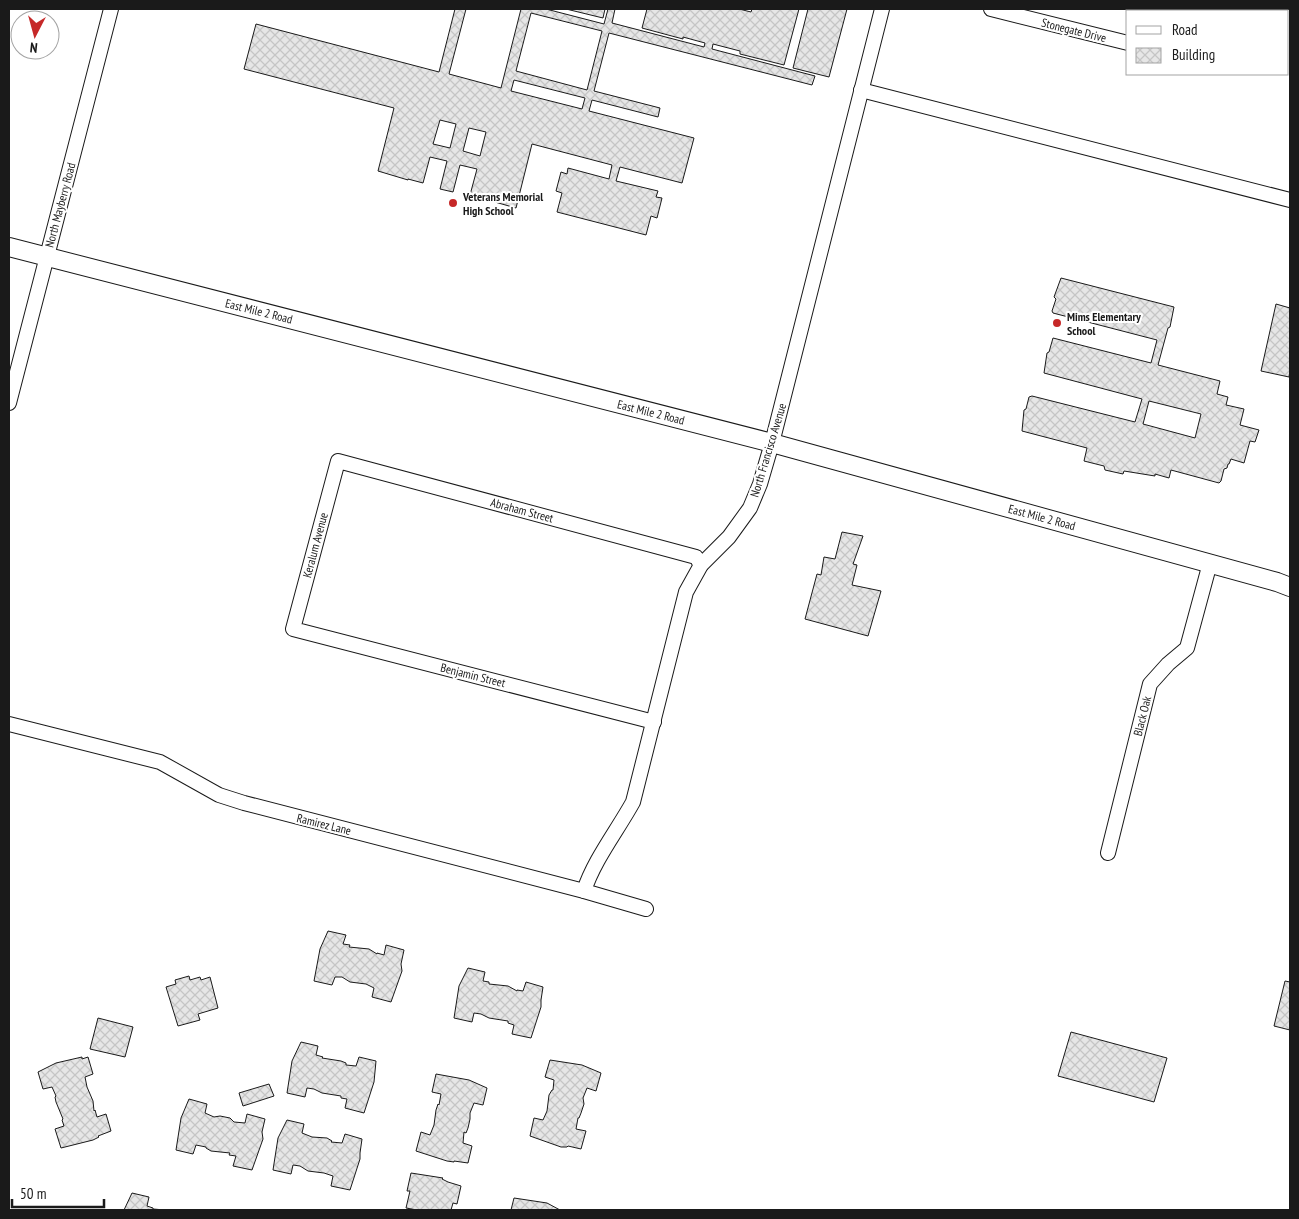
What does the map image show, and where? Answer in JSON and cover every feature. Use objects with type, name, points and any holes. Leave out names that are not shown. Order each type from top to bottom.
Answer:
[{"type":"main road","name":"East Mile 2 Road","points":[[9,247],[772,443],[1210,563],[1290,587]]},
{"type":"street","name":"North Mayberry Road","points":[[9,402],[111,9]]},
{"type":"street","name":"North Francisco Avenue","points":[[584,891],[593,869],[620,827],[633,802],[686,592],[701,565],[729,537],[750,508],[760,484],[882,9]]},
{"type":"street","name":"Stonegate Drive","points":[[991,9],[1126,43]]},
{"type":"street","points":[[861,90],[1290,200]]},
{"type":"street","name":"Abraham Street","points":[[338,461],[696,557],[701,565]]},
{"type":"street","name":"Keralum Avenue","points":[[293,629],[338,461]]},
{"type":"street","name":"Black Oak","points":[[1108,853],[1150,684],[1168,664],[1187,648],[1210,563]]},
{"type":"street","name":"Benjamin Street","points":[[293,629],[654,722]]},
{"type":"street","name":"Ramirez Lane","points":[[9,724],[160,762],[219,795],[244,803],[584,891],[646,909]]},
{"type":"building","points":[[455,9],[466,9],[449,74],[501,88],[521,9],[546,9],[604,24],[608,9],[615,9],[612,23],[704,47],[705,43],[642,28],[647,9],[739,9],[751,12],[752,9],[799,9],[784,65],[740,54],[740,51],[713,44],[712,49],[815,76],[812,85],[609,33],[594,91],[660,108],[658,117],[592,100],[589,111],[694,138],[682,183],[620,167],[616,181],[658,191],[656,197],[662,198],[657,218],[651,216],[646,235],[557,212],[562,193],[556,191],[561,172],[567,174],[568,168],[609,179],[612,165],[532,144],[516,208],[470,195],[477,169],[460,165],[453,192],[440,189],[447,161],[430,157],[423,183],[378,171],[394,108],[244,69],[256,24],[439,72]],"holes":[[[531,13],[602,31],[587,90],[516,71]],[[514,80],[585,98],[582,109],[511,91]],[[440,120],[456,124],[450,148],[433,144]],[[469,128],[486,132],[480,156],[463,151]]]},
{"type":"building","points":[[566,9],[605,9],[603,18]]},
{"type":"building","points":[[808,9],[847,9],[829,77],[793,68]]},
{"type":"building","points":[[1061,278],[1174,307],[1158,365],[1220,381],[1217,394],[1228,397],[1226,405],[1244,409],[1240,425],[1259,430],[1255,442],[1250,441],[1244,463],[1231,459],[1227,468],[1224,469],[1219,483],[1171,470],[1169,478],[1155,474],[1155,476],[1124,471],[1123,474],[1105,470],[1104,466],[1084,461],[1087,448],[1022,431],[1024,410],[1026,409],[1029,397],[1032,396],[1135,422],[1142,399],[1044,373],[1047,353],[1053,338],[1151,363],[1157,340],[1053,313],[1056,299],[1054,297]],"holes":[[[1149,401],[1201,414],[1195,438],[1143,424]]]},
{"type":"building","points":[[1276,304],[1290,308],[1289,377],[1261,371]]},
{"type":"building","points":[[842,532],[863,536],[853,564],[857,565],[852,585],[881,591],[868,636],[805,619],[817,574],[821,575],[824,557],[835,559]]},
{"type":"building","points":[[328,931],[346,935],[343,944],[350,945],[349,947],[369,949],[377,954],[384,955],[386,945],[404,950],[401,964],[402,971],[391,1002],[372,997],[374,988],[366,984],[350,982],[342,977],[335,977],[332,985],[314,981],[320,949]]},
{"type":"building","points":[[468,968],[485,972],[483,981],[489,982],[489,984],[508,986],[517,991],[523,991],[526,982],[543,987],[541,1007],[531,1038],[512,1034],[514,1025],[508,1023],[508,1021],[474,1013],[472,1022],[454,1018],[459,986]]},
{"type":"building","points":[[189,976],[190,980],[200,977],[201,980],[210,977],[218,1008],[198,1014],[200,1020],[178,1026],[166,987],[176,984],[175,980]]},
{"type":"building","points":[[1285,981],[1290,982],[1290,1030],[1274,1026]]},
{"type":"building","points":[[98,1018],[133,1027],[125,1057],[90,1049]]},
{"type":"building","points":[[1071,1032],[1167,1058],[1154,1102],[1058,1076]]},
{"type":"building","points":[[301,1042],[318,1046],[316,1055],[322,1058],[341,1061],[346,1063],[346,1065],[356,1066],[359,1057],[376,1061],[374,1082],[364,1113],[345,1108],[347,1099],[341,1098],[341,1096],[307,1088],[305,1097],[287,1093],[292,1061]]},
{"type":"building","points":[[82,1057],[82,1059],[88,1057],[93,1074],[85,1077],[93,1101],[94,1111],[97,1117],[106,1114],[111,1131],[93,1140],[61,1148],[55,1129],[64,1126],[63,1119],[52,1087],[43,1089],[38,1072],[56,1063]]},
{"type":"building","points":[[550,1060],[582,1065],[601,1073],[596,1091],[587,1088],[583,1098],[584,1104],[576,1129],[586,1131],[581,1149],[568,1146],[561,1147],[530,1136],[534,1118],[543,1120],[547,1111],[549,1095],[553,1090],[554,1080],[545,1077]]},
{"type":"building","points":[[436,1074],[469,1080],[487,1088],[483,1105],[474,1103],[470,1113],[468,1128],[466,1133],[464,1132],[463,1143],[472,1146],[468,1163],[447,1161],[416,1151],[421,1132],[430,1135],[434,1125],[441,1094],[432,1092]]},
{"type":"building","points":[[269,1084],[274,1096],[243,1106],[239,1093]]},
{"type":"building","points":[[189,1099],[207,1104],[205,1113],[214,1117],[220,1116],[230,1118],[234,1122],[245,1123],[247,1114],[265,1119],[262,1132],[263,1139],[252,1170],[233,1166],[236,1156],[229,1155],[230,1153],[211,1151],[206,1147],[196,1145],[193,1154],[176,1150],[181,1118]]},
{"type":"building","points":[[287,1120],[304,1124],[302,1133],[312,1137],[327,1138],[331,1142],[342,1143],[345,1134],[362,1139],[360,1159],[350,1190],[331,1186],[333,1176],[308,1171],[300,1166],[293,1165],[291,1174],[273,1170],[278,1138]]},
{"type":"building","points":[[411,1173],[443,1178],[448,1182],[461,1186],[457,1204],[453,1203],[451,1210],[417,1210],[406,1208],[410,1191],[407,1191]]},
{"type":"building","points":[[132,1193],[149,1197],[147,1206],[153,1209],[165,1210],[124,1210]]},
{"type":"building","points":[[514,1198],[547,1203],[560,1210],[511,1210]]},
{"type":"place","name":"Veterans Memorial High School","points":[[453,203]]},
{"type":"place","name":"Mims Elementary School","points":[[1057,323]]}]
